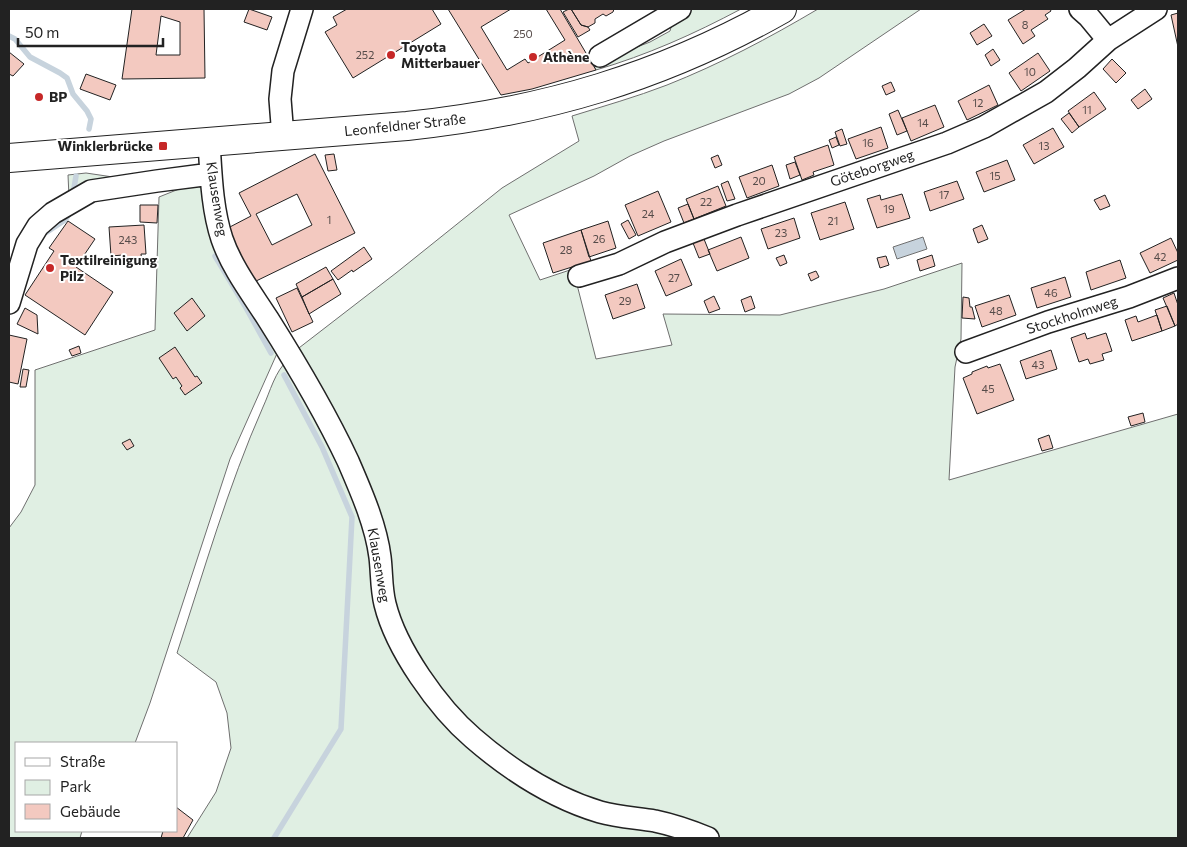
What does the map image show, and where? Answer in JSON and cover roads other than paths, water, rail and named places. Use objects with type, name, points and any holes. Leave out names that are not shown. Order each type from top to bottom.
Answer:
[{"type":"main road","name":"Leonfeldner Straße","points":[[9,158],[283,137],[468,119],[550,103],[612,86],[677,61],[741,31],[782,9]]},
{"type":"street","points":[[283,137],[280,99],[283,71],[302,9]]},
{"type":"street","points":[[600,56],[680,9]]},
{"type":"street","points":[[1080,9],[1108,40]]},
{"type":"street","name":"Göteborgweg","points":[[579,276],[618,264],[665,242],[745,212],[947,143],[976,131],[1046,92],[1108,40],[1156,9]]},
{"type":"street","name":"Klausenweg","points":[[209,143],[213,193],[223,242],[242,278],[316,398],[348,461],[375,535],[380,557],[385,603],[393,627],[404,649],[430,690],[442,706],[471,736],[511,767],[552,792],[576,804],[602,812],[672,825],[708,838]]},
{"type":"street","points":[[12,293],[27,244],[38,226],[47,217],[74,200],[92,191],[211,174]]},
{"type":"street","name":"Stockholmweg","points":[[966,352],[1048,322],[1129,297],[1178,278]]},
{"type":"waterway","points":[[9,36],[15,39],[30,57],[67,78],[73,94],[91,119],[89,129]]},
{"type":"waterway","points":[[73,194],[76,176]]},
{"type":"waterway","points":[[47,232],[65,220],[70,213]]},
{"type":"waterway","points":[[215,256],[271,353]]},
{"type":"waterway","points":[[274,838],[341,729],[352,517],[322,447],[284,375]]},
{"type":"place","name":"Toyota Mitterbauer","points":[[391,55]]},
{"type":"place","name":"Athène","points":[[533,57]]},
{"type":"place","name":"BP","points":[[39,97]]},
{"type":"place","name":"Winklerbrücke","points":[[163,146]]},
{"type":"place","name":"Textilreinigung Pilz","points":[[50,268]]}]
